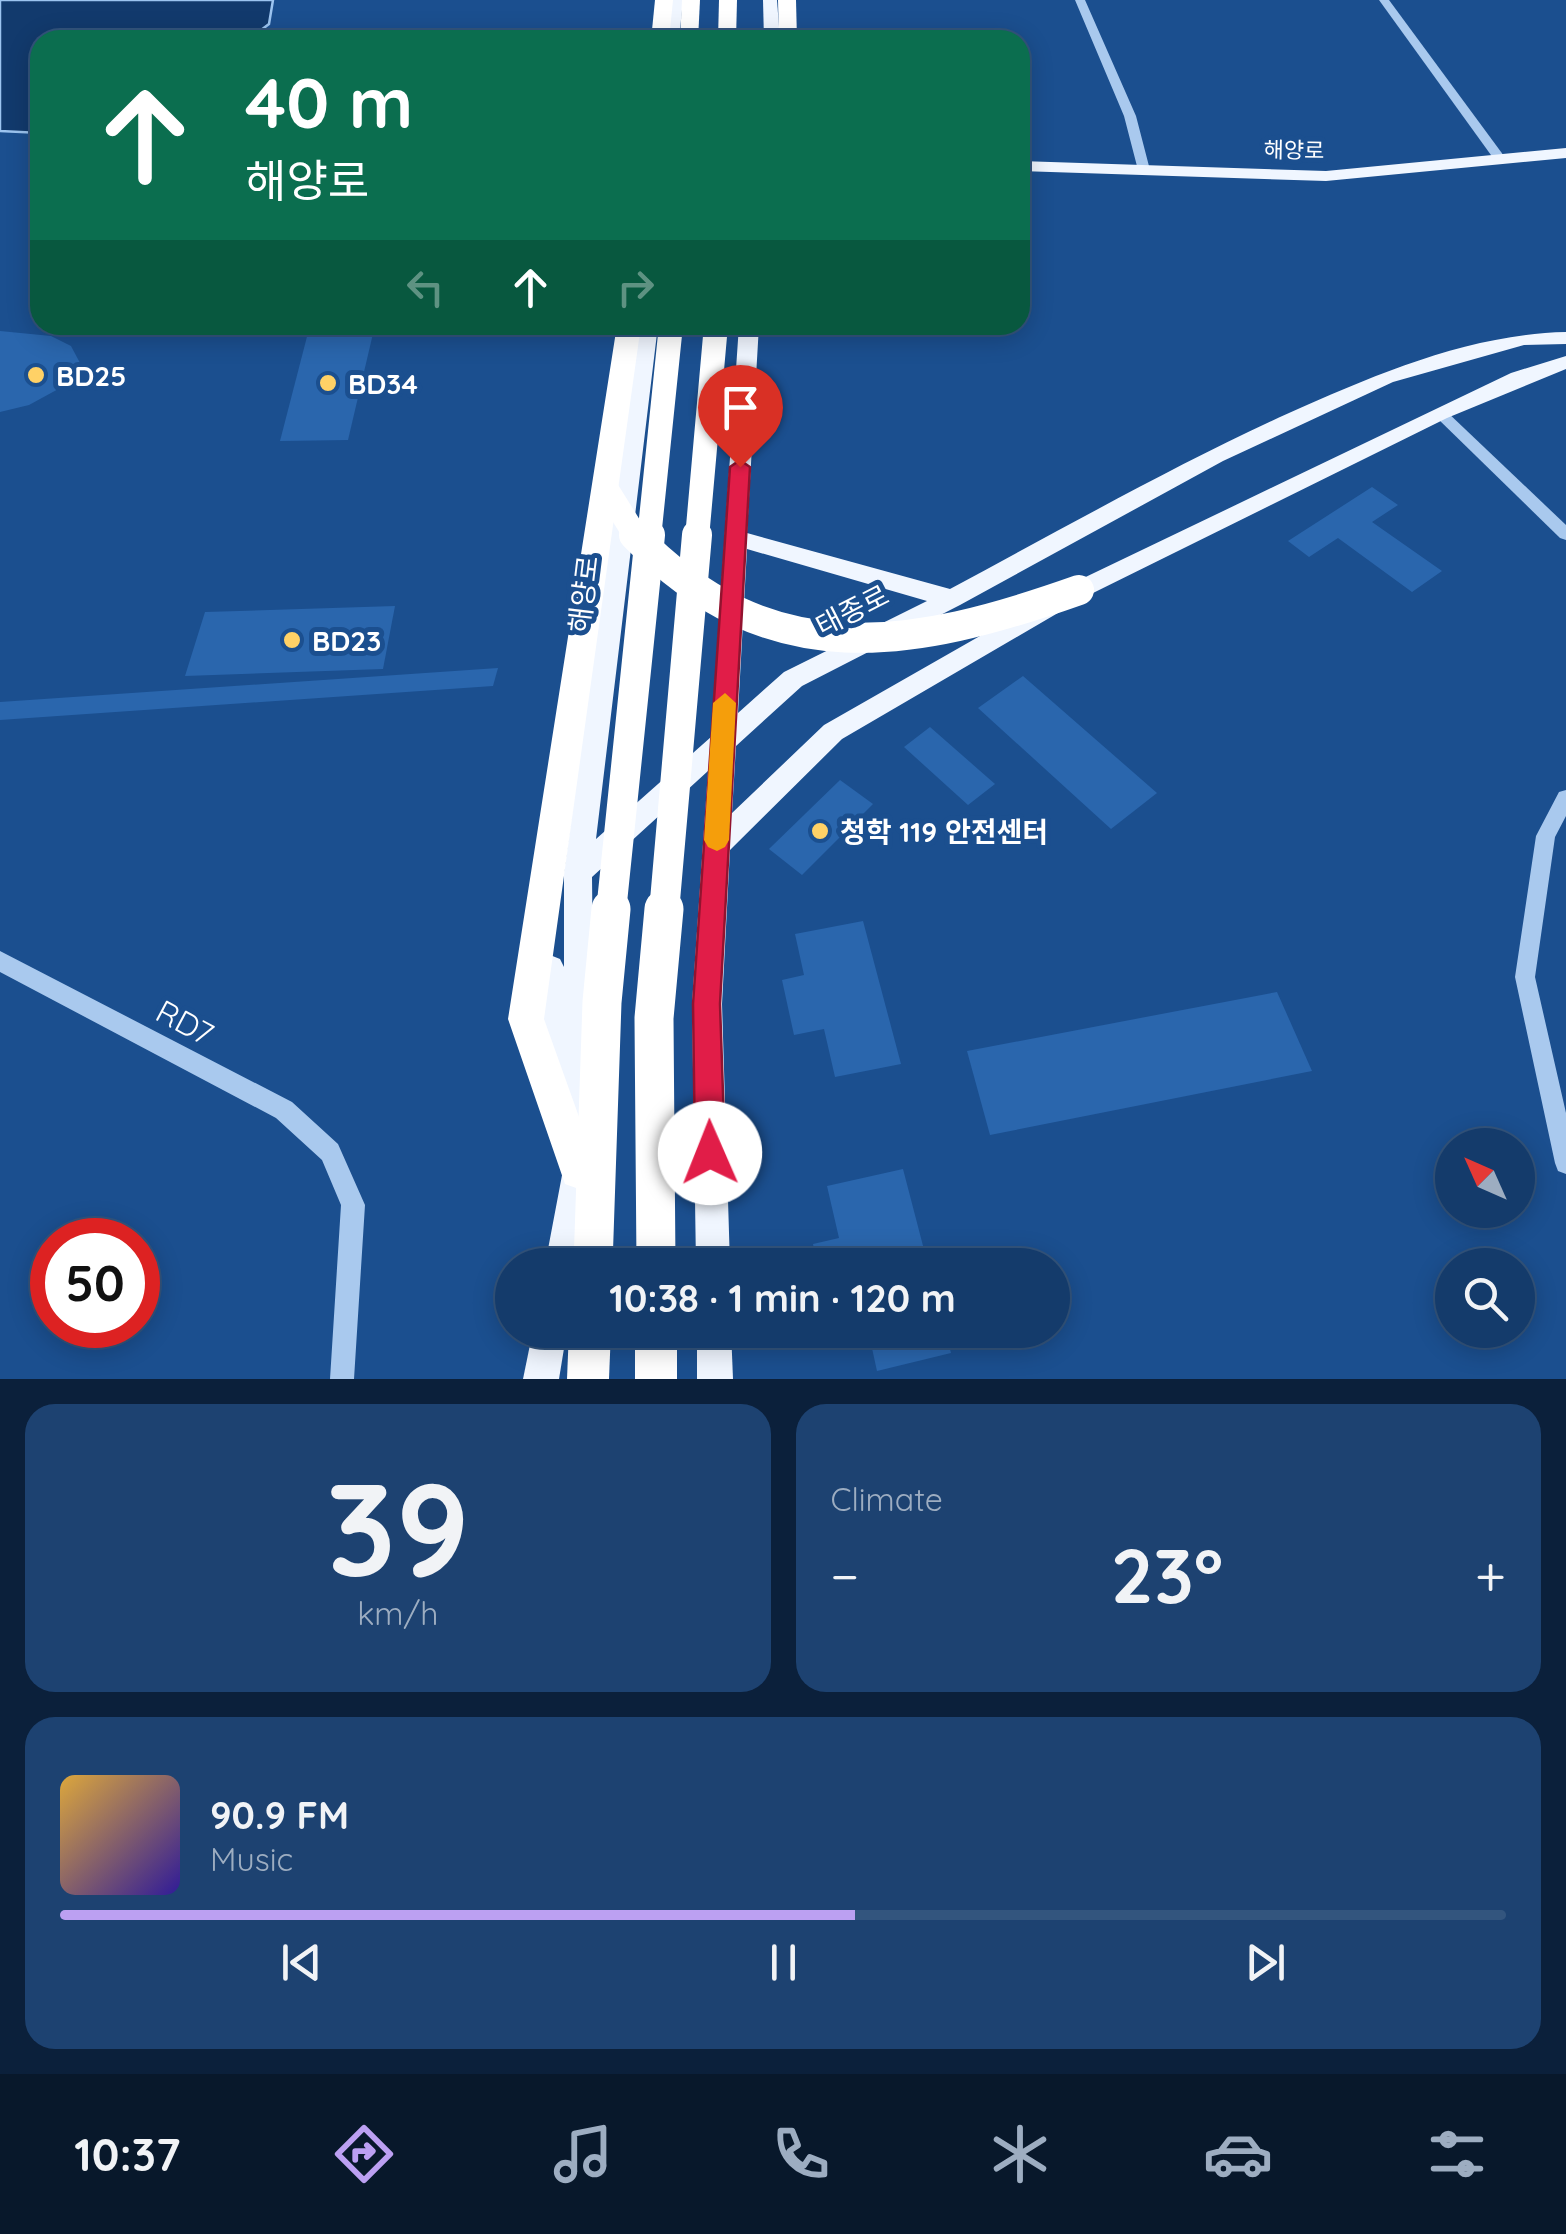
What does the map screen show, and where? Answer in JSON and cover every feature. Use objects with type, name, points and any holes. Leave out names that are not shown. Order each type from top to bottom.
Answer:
[{"type":"highway","points":[[661,30],[664,0]]},
{"type":"highway","points":[[690,30],[691,0]]},
{"type":"highway","points":[[727,30],[728,0]]},
{"type":"highway","points":[[787,0],[788,30]]},
{"type":"highway","points":[[580,1170],[526,1019],[630,335]]},
{"type":"highway","points":[[594,1248],[602,1002],[670,335]]},
{"type":"highway","points":[[656,1248],[654,1018],[715,335]]},
{"type":"highway","points":[[606,488],[632,533],[669,570],[716,603],[774,628],[848,639],[922,636],[989,621],[1079,590]]},
{"type":"highway","points":[[588,1379],[589,1348]]},
{"type":"highway","points":[[656,1348],[656,1379]]},
{"type":"main road","points":[[672,30],[676,0]]},
{"type":"main road","points":[[770,0],[772,30]]},
{"type":"main road","name":"해양로","points":[[1030,166],[1326,176],[1566,153]]},
{"type":"main road","points":[[580,1170],[546,1000],[631,335]]},
{"type":"main road","name":"해양로","points":[[578,872],[647,335]]},
{"type":"main road","points":[[712,1248],[706,1004],[748,335]]},
{"type":"main road","name":"태종로","points":[[578,872],[793,679],[952,599],[1215,456],[1386,377],[1524,339],[1566,338]]},
{"type":"main road","points":[[716,846],[833,732],[1079,590],[1440,413],[1518,378],[1566,362]]},
{"type":"main road","points":[[736,538],[952,599]]},
{"type":"main road","points":[[565,1248],[580,1170],[578,872]]},
{"type":"main road","points":[[540,1379],[546,1348]]},
{"type":"main road","points":[[714,1348],[715,1379]]},
{"type":"street","points":[[1080,0],[1130,116],[1144,170]]},
{"type":"street","points":[[1384,0],[1500,160]]},
{"type":"street","points":[[1440,413],[1566,534]]},
{"type":"street","points":[[1566,798],[1546,836],[1525,977],[1566,1163]]},
{"type":"street","name":"RD7","points":[[0,961],[284,1110],[330,1152],[353,1205],[342,1379]]},
{"type":"water","points":[[0,0],[273,0],[269,24],[261,30],[30,30],[30,132],[0,131]]},
{"type":"building","name":"BD25","points":[[0,331],[51,336],[71,346],[80,363],[62,387],[29,405],[0,412]]},
{"type":"building","name":"BD34","points":[[307,335],[373,335],[348,440],[280,441]]},
{"type":"building","points":[[1372,487],[1398,505],[1372,522],[1442,571],[1412,592],[1338,538],[1309,557],[1288,541]]},
{"type":"building","name":"BD23","points":[[395,606],[383,669],[185,676],[205,612]]},
{"type":"building","points":[[498,668],[493,686],[0,720],[0,702]]},
{"type":"building","points":[[1023,676],[1157,793],[1111,829],[978,708]]},
{"type":"building","points":[[930,727],[995,784],[968,805],[904,747]]},
{"type":"building","points":[[840,780],[873,804],[802,875],[769,849]]},
{"type":"building","points":[[863,921],[901,1064],[835,1077],[824,1029],[794,1035],[782,980],[804,975],[795,934]]},
{"type":"building","points":[[1277,992],[1312,1071],[990,1135],[967,1051]]},
{"type":"building","points":[[903,1169],[924,1248],[814,1248],[813,1244],[839,1238],[827,1186]]},
{"type":"building","points":[[872,1348],[950,1348],[951,1353],[877,1371]]},
{"type":"slow traffic","points":[[717,840],[725,703]]},
{"type":"place","name":"BD25","points":[[36,375]]},
{"type":"place","name":"BD34","points":[[328,383]]},
{"type":"place","name":"BD23","points":[[292,640]]},
{"type":"place","name":"청학 119 안전센터","points":[[820,831]]},
{"type":"route","points":[[710,1153],[706,1004],[740,467]]}]
